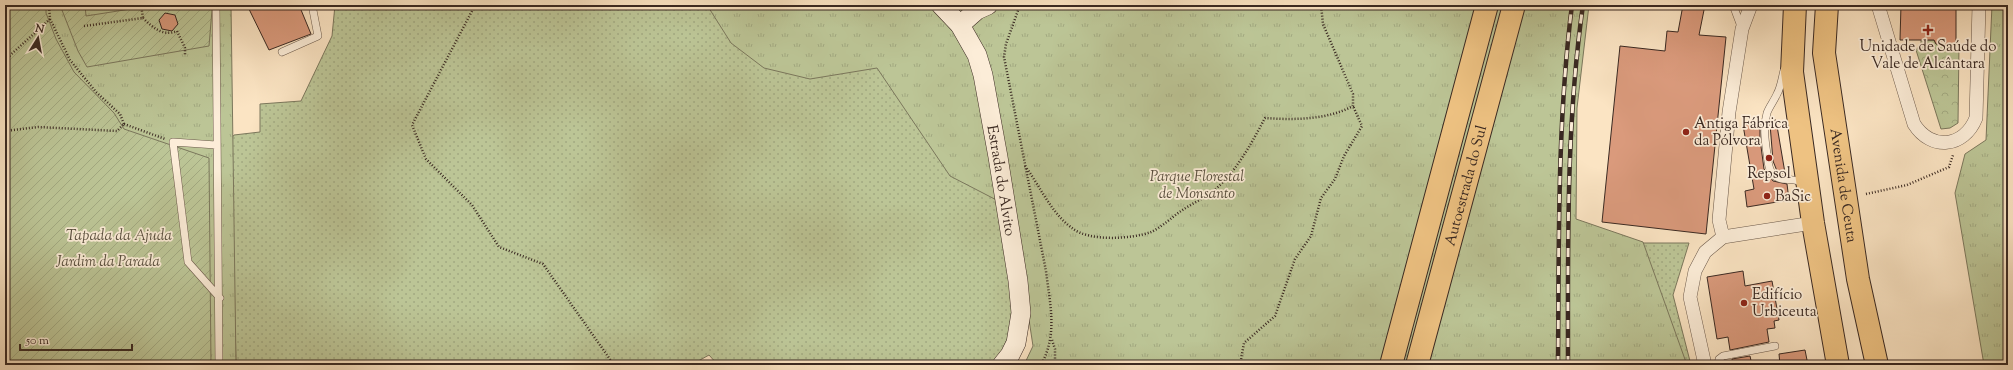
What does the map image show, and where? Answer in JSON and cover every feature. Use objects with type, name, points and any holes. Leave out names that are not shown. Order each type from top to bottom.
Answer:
[{"type":"highway","name":"Autoestrada do Sul","points":[[1391,365],[1487,5]]},
{"type":"highway","name":"Autoestrada do Sul","points":[[1417,365],[1514,5]]},
{"type":"highway","points":[[1795,5],[1792,72],[1813,223],[1838,365]]},
{"type":"highway","name":"Avenida de Ceuta","points":[[1827,5],[1824,53],[1858,279],[1877,365]]},
{"type":"street","name":"Estrada do Alvito","points":[[941,5],[960,25],[977,55],[983,75],[1020,297],[1019,329],[1016,342],[1010,355],[1002,365]]},
{"type":"street","points":[[960,25],[977,10],[988,5]]},
{"type":"street","points":[[1723,237],[1719,220],[1729,112],[1742,29],[1751,5]]},
{"type":"street","points":[[1878,5],[1914,124],[1918,131],[1931,140],[1947,143],[1954,147],[1968,132],[1976,118],[1979,5]]},
{"type":"street","points":[[1705,365],[1690,297],[1695,271],[1705,252],[1723,237],[1813,223]]},
{"type":"lane","points":[[216,5],[216,145],[220,298],[219,365]]},
{"type":"lane","points":[[282,52],[318,36],[312,5]]},
{"type":"lane","points":[[1733,5],[1742,29]]},
{"type":"lane","points":[[1794,27],[1778,92],[1767,112],[1764,136],[1769,166],[1774,175],[1779,179],[1800,181],[1809,195]]},
{"type":"lane","points":[[216,145],[173,142],[188,262],[220,298]]},
{"type":"lane","points":[[1718,365],[1719,359],[1723,356],[1775,346]]},
{"type":"path","points":[[49,5],[50,19],[70,60],[96,92],[120,114],[124,124],[173,142]]},
{"type":"path","points":[[141,5],[143,18],[159,31],[170,34],[177,31],[185,48],[186,56]]},
{"type":"path","points":[[1020,5],[1006,44],[1004,57],[1046,271],[1051,307],[1052,339],[1055,349],[1055,365]]},
{"type":"path","points":[[1240,365],[1244,343],[1275,316],[1295,259],[1311,236],[1321,198],[1336,179],[1344,156],[1362,126],[1354,106],[1353,94],[1323,24],[1322,5]]},
{"type":"path","points":[[472,11],[412,125],[426,159],[472,205],[499,247],[543,264],[614,365]]},
{"type":"path","points":[[84,26],[143,18]]},
{"type":"path","points":[[5,60],[50,19]]},
{"type":"path","points":[[1025,166],[1048,200],[1072,229],[1082,234],[1091,236],[1126,237],[1152,231],[1212,192],[1234,169],[1265,118],[1296,120],[1341,112],[1354,106]]},
{"type":"path","points":[[5,131],[38,127],[117,131],[124,124]]},
{"type":"path","points":[[1866,194],[1907,185],[1949,167],[1954,147]]},
{"type":"path","points":[[1041,365],[1049,351],[1052,339]]},
{"type":"green space","name":"Jardim da Parada","points":[[5,5],[231,5],[236,365],[5,365]]},
{"type":"green space","name":"Jardim da Parada","points":[[5,5],[46,5],[46,13],[56,39],[74,72],[114,113],[124,129],[209,158],[211,365],[5,365]]},
{"type":"green space","points":[[60,5],[85,5],[86,16],[137,8],[136,5],[210,5],[212,10],[209,46],[87,67],[78,51]]},
{"type":"green space","points":[[335,5],[917,5],[975,88],[1011,284],[1013,327],[997,361],[993,365],[718,365],[709,355],[691,365],[236,365],[231,139],[234,135],[260,132],[260,104],[301,101],[332,36]]},
{"type":"green space","name":"Parque Florestal de Monsanto","points":[[707,5],[1589,5],[1577,108],[1576,219],[1643,242],[1687,365],[1024,365],[1033,346],[1012,208],[950,176],[877,68],[810,79],[764,68],[731,43]]},
{"type":"green space","points":[[1992,5],[2008,5],[2008,365],[1984,365],[1955,193],[1965,154],[1986,140]]},
{"type":"green space","points":[[1921,40],[1934,40],[1936,44],[1959,45],[1958,123],[1950,128],[1941,129],[1916,50],[1921,44]]},
{"type":"green space","points":[[1587,243],[1689,243],[1673,295],[1691,365],[1589,365]]},
{"type":"building","points":[[247,5],[299,5],[311,34],[269,50]]},
{"type":"building","points":[[1683,5],[1705,5],[1699,35],[1726,37],[1706,234],[1602,222],[1620,46],[1665,51],[1667,31],[1678,32]]},
{"type":"building","name":"Unidade de Saúde do Vale de Alcântara","points":[[1901,5],[1956,5],[1956,45],[1936,44],[1934,40],[1900,40]]},
{"type":"building","points":[[165,13],[175,15],[178,24],[172,31],[162,29],[159,20]]},
{"type":"building","points":[[1776,120],[1785,174],[1777,171],[1773,161],[1770,121]]},
{"type":"building","points":[[1760,122],[1760,139],[1764,169],[1773,181],[1787,184],[1789,200],[1747,207],[1745,191],[1754,189],[1743,125]]},
{"type":"building","name":"Edifício Urbiceuta","points":[[1743,271],[1745,286],[1772,281],[1779,320],[1774,321],[1775,328],[1767,329],[1769,342],[1730,350],[1728,337],[1717,339],[1707,277]]},
{"type":"building","points":[[1805,350],[1808,365],[1780,365],[1779,354]]},
{"type":"building","points":[[1750,356],[1752,365],[1733,365],[1732,359]]},
{"type":"railway","points":[[1558,365],[1561,140],[1567,50],[1572,5]]},
{"type":"railway","points":[[1568,365],[1569,185],[1573,95],[1583,5]]},
{"type":"place","name":"Unidade de Saúde do Vale de Alcântara","points":[[1928,30]]},
{"type":"place","name":"Antiga Fábrica da Pólvora","points":[[1686,132]]},
{"type":"place","name":"Repsol","points":[[1769,158]]},
{"type":"place","name":"BaSic","points":[[1767,196]]},
{"type":"place","name":"Edifício Urbiceuta","points":[[1744,303]]},
{"type":"park label","name":"Tapada da Ajuda","points":[[119,235]]}]
